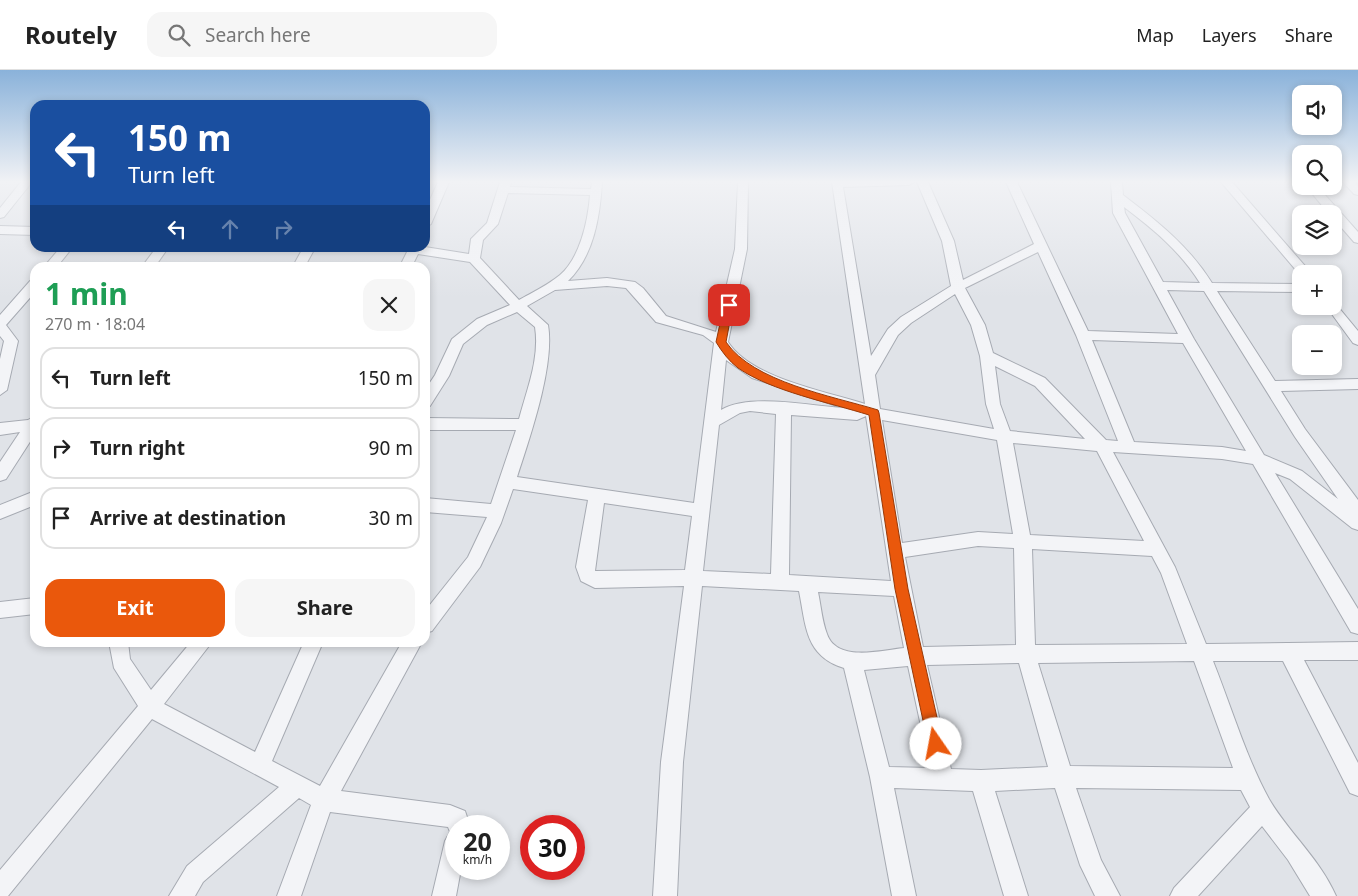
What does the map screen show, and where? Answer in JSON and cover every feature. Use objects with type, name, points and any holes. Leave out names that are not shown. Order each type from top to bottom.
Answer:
[{"type":"street","points":[[474,259],[477,239],[493,221]]},
{"type":"street","points":[[430,394],[442,376],[457,342],[482,322],[518,306],[564,278],[581,256],[592,221]]},
{"type":"street","points":[[665,896],[672,762],[692,578],[721,342],[741,249],[742,221]]},
{"type":"street","points":[[843,221],[901,589],[943,779]]},
{"type":"street","points":[[939,221],[948,241],[958,287],[978,325],[988,356],[993,404],[1004,436],[1023,542],[1026,654],[1062,777],[1091,865],[1108,896]]},
{"type":"street","points":[[1028,221],[1083,335],[1128,447]]},
{"type":"street","points":[[1123,221],[1187,339],[1358,626]]},
{"type":"street","points":[[1151,221],[1177,244],[1193,262],[1300,433],[1358,513]]},
{"type":"street","points":[[1260,221],[1298,265]]},
{"type":"street","points":[[1343,221],[1356,235]]},
{"type":"street","points":[[0,230],[30,231]]},
{"type":"street","points":[[868,374],[894,332],[906,320],[958,287],[1040,246]]},
{"type":"street","points":[[430,251],[474,259],[518,306],[541,325],[543,355],[525,426],[498,511],[474,562],[430,619]]},
{"type":"street","points":[[54,262],[63,252]]},
{"type":"street","points":[[552,286],[607,282],[630,285],[638,291],[661,319],[708,332],[721,342],[730,356],[757,375],[874,415]]},
{"type":"street","points":[[1158,286],[1292,288]]},
{"type":"street","points":[[0,390],[11,341],[0,324],[30,290]]},
{"type":"street","points":[[21,300],[30,301]]},
{"type":"street","points":[[1339,315],[1356,336]]},
{"type":"street","points":[[1083,335],[1187,339]]},
{"type":"street","points":[[988,356],[1040,382],[1102,446],[1157,549],[1178,595],[1247,779],[1263,809],[1296,852],[1324,896]]},
{"type":"street","points":[[1271,386],[1358,384]]},
{"type":"street","points":[[711,423],[736,408],[750,406],[784,407],[874,415],[1004,436],[1102,446],[1222,453],[1258,459],[1296,475],[1358,523]]},
{"type":"street","points":[[780,582],[784,407]]},
{"type":"street","points":[[0,429],[30,424]]},
{"type":"street","points":[[430,424],[525,426]]},
{"type":"street","points":[[0,475],[30,429]]},
{"type":"street","points":[[508,482],[701,511]]},
{"type":"street","points":[[597,496],[585,567],[586,576],[595,580],[692,578],[901,589]]},
{"type":"street","points":[[0,512],[30,500]]},
{"type":"street","points":[[430,506],[498,511]]},
{"type":"street","points":[[895,551],[978,539],[1157,549]]},
{"type":"street","points":[[807,584],[818,638],[825,649],[836,657],[852,662],[916,656],[1200,651],[1358,651]]},
{"type":"street","points":[[0,610],[30,607]]},
{"type":"street","points":[[119,647],[121,662],[150,708],[324,800],[445,815]]},
{"type":"street","points":[[0,888],[199,647]]},
{"type":"street","points":[[259,766],[312,647]]},
{"type":"street","points":[[290,896],[311,830],[324,800],[410,647]]},
{"type":"street","points":[[1288,652],[1358,784]]},
{"type":"street","points":[[852,662],[880,777],[904,896]]},
{"type":"street","points":[[880,777],[981,781],[1062,777],[1247,779]]},
{"type":"street","points":[[981,781],[1016,896]]},
{"type":"street","points":[[181,896],[195,874],[297,786]]},
{"type":"street","points":[[1182,896],[1263,809]]},
{"type":"street","points":[[444,896],[447,880]]},
{"type":"route","points":[[729,305],[721,342],[730,356],[743,366],[757,375],[774,382],[874,413],[901,589],[936,744]]}]
